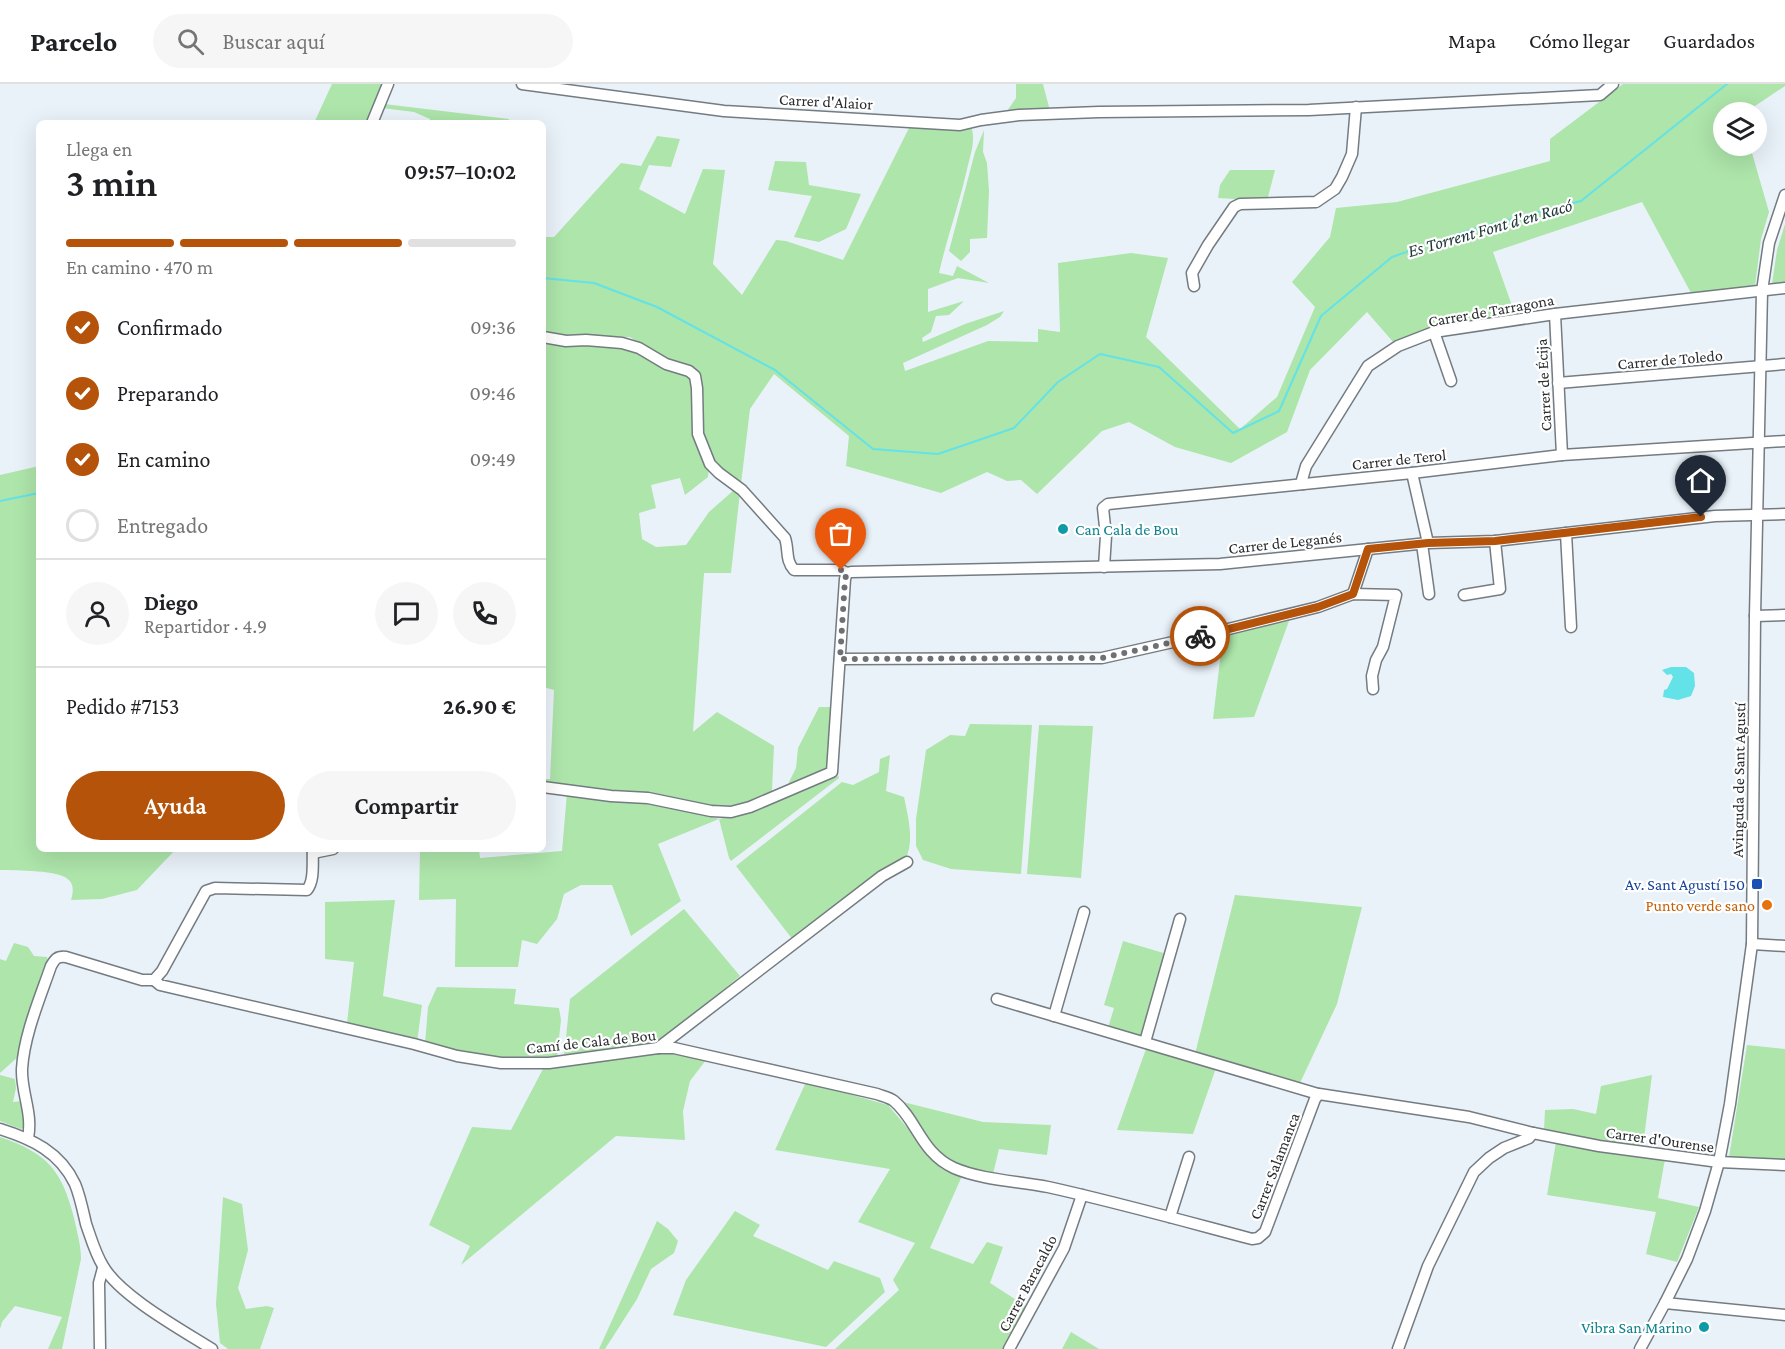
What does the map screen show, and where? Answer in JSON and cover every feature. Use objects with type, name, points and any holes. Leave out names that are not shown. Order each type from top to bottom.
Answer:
[{"type":"street","points":[[373,120],[388,84]]},
{"type":"street","name":"Carrer d'Alaior","points":[[522,84],[724,111],[960,124],[1019,115],[1309,110],[1600,95],[1613,84]]},
{"type":"street","points":[[1194,286],[1192,273],[1234,207],[1240,204],[1316,202],[1335,189],[1352,154],[1356,107]]},
{"type":"street","name":"Avinguda de Sant Agustí","points":[[1640,1349],[1687,1259],[1705,1211],[1719,1162],[1730,1104],[1752,944],[1755,616],[1762,291],[1768,243],[1785,195]]},
{"type":"street","name":"Carrer de Tarragona","points":[[1303,484],[1306,466],[1368,366],[1398,346],[1434,332],[1554,314],[1785,288]]},
{"type":"street","name":"Carrer de Écija","points":[[1554,314],[1562,455]]},
{"type":"street","points":[[1434,332],[1451,381]]},
{"type":"street","name":"Carrer de Leganés","points":[[546,338],[566,341],[622,343],[639,348],[666,364],[689,371],[695,376],[699,434],[710,464],[718,473],[742,490],[785,538],[788,558],[794,570],[849,572],[1220,564],[1425,543],[1495,541],[1715,516],[1785,514]]},
{"type":"street","name":"Carrer de Toledo","points":[[1558,383],[1785,364]]},
{"type":"street","name":"Carrer de Terol","points":[[1104,567],[1106,536],[1103,508],[1108,504],[1412,473],[1562,455],[1785,441]]},
{"type":"street","points":[[1412,473],[1425,543],[1429,594]]},
{"type":"street","points":[[1566,533],[1571,627]]},
{"type":"street","points":[[1464,596],[1500,589],[1495,541]]},
{"type":"street","points":[[1353,594],[1368,549]]},
{"type":"street","points":[[546,787],[611,796],[648,798],[711,812],[731,812],[750,807],[832,772],[845,579],[849,572]]},
{"type":"street","points":[[840,659],[1102,658],[1318,607],[1353,594],[1396,595],[1383,647],[1376,660],[1372,676],[1373,689]]},
{"type":"street","points":[[1755,616],[1785,615]]},
{"type":"street","points":[[154,980],[162,971],[206,891],[215,888],[307,890],[311,880],[313,852]]},
{"type":"street","points":[[658,1048],[882,876],[907,862]]},
{"type":"street","points":[[1054,1016],[1084,912]]},
{"type":"street","points":[[1145,1042],[1180,919]]},
{"type":"street","points":[[1752,944],[1785,946]]},
{"type":"street","name":"Camí de Cala de Bou","points":[[28,1138],[30,1127],[22,1070],[29,1033],[51,966],[60,956],[142,980],[154,980],[160,985],[457,1056],[501,1063],[549,1063],[658,1048],[674,1048],[877,1094],[891,1099],[901,1108],[922,1140],[939,1159],[954,1168],[967,1172]]},
{"type":"street","points":[[997,999],[1317,1094],[1469,1117],[1533,1132],[1529,1138],[1504,1148],[1489,1158],[1474,1172],[1428,1266],[1398,1349]]},
{"type":"street","name":"Carrer Salamanca","points":[[967,1172],[1048,1187],[1252,1239],[1262,1236],[1317,1094]]},
{"type":"street","points":[[0,1129],[41,1145],[61,1164],[74,1184],[93,1245],[104,1268],[123,1288],[147,1307],[212,1349]]},
{"type":"street","name":"Carrer d'Ourense","points":[[1533,1132],[1599,1146],[1719,1162],[1785,1165]]},
{"type":"street","points":[[1170,1217],[1189,1157]]},
{"type":"street","name":"Carrer Baracaldo","points":[[1009,1349],[1064,1248],[1082,1196]]},
{"type":"street","points":[[100,1349],[99,1283],[104,1268]]},
{"type":"street","points":[[1665,1303],[1785,1315]]},
{"type":"green space","points":[[332,84],[386,84],[370,120],[315,120]]},
{"type":"green space","points":[[1016,84],[1043,84],[1050,111],[1005,114],[1016,98]]},
{"type":"green space","points":[[1623,84],[1785,84],[1761,102],[1713,102],[1713,156],[1753,156],[1769,212],[1761,239],[1755,286],[1691,293],[1642,202],[1493,252],[1515,314],[1432,328],[1394,343],[1367,312],[1310,370],[1287,432],[1231,463],[1175,447],[1129,422],[1102,431],[1037,494],[1021,480],[1007,481],[987,472],[941,493],[846,466],[849,436],[774,374],[750,409],[741,484],[721,471],[708,450],[702,424],[699,372],[661,357],[630,337],[546,333],[546,237],[554,237],[621,163],[641,166],[657,136],[680,139],[671,167],[649,165],[639,189],[685,214],[703,169],[725,170],[713,264],[742,295],[776,240],[786,241],[843,260],[910,126],[972,129],[971,152],[939,273],[953,276],[957,266],[989,283],[958,278],[928,289],[928,312],[964,301],[949,315],[936,316],[931,332],[922,338],[923,342],[1004,311],[1000,317],[987,325],[903,363],[905,371],[988,341],[1038,342],[1038,329],[1060,332],[1058,263],[1131,253],[1168,258],[1146,337],[1240,429],[1277,397],[1315,307],[1292,282],[1330,237],[1336,208],[1397,202],[1550,161],[1550,139]]},
{"type":"green space","points":[[384,104],[509,119],[430,120],[414,112],[382,108]]},
{"type":"green space","points":[[984,130],[983,152],[987,163],[989,191],[987,238],[970,239],[970,252],[961,261],[949,251],[975,152]]},
{"type":"green space","points":[[775,161],[806,162],[809,185],[861,194],[846,229],[819,242],[794,237],[812,196],[768,190]]},
{"type":"green space","points":[[1230,170],[1275,170],[1267,201],[1218,198],[1220,185]]},
{"type":"green space","points":[[1785,224],[1785,282],[1772,284],[1777,250]]},
{"type":"green space","points":[[546,341],[631,348],[683,372],[692,379],[709,468],[708,477],[685,495],[680,478],[651,485],[656,508],[639,513],[642,539],[656,547],[686,545],[709,512],[734,490],[740,492],[731,573],[704,573],[693,732],[717,712],[774,746],[772,791],[788,784],[796,768],[798,748],[819,707],[834,707],[829,770],[755,802],[732,808],[546,785],[546,779],[550,779],[554,690],[546,688]]},
{"type":"green space","points":[[36,467],[36,852],[173,852],[137,890],[102,899],[71,900],[73,890],[70,881],[65,877],[37,871],[0,870],[0,475]]},
{"type":"green space","points":[[1289,621],[1254,717],[1213,719],[1223,635]]},
{"type":"green space","points":[[970,724],[1032,725],[1021,874],[951,869],[923,860],[916,846],[916,819],[926,750],[950,735],[965,736]]},
{"type":"green space","points":[[1039,725],[1093,726],[1081,878],[1027,874]]},
{"type":"green space","points":[[890,755],[886,791],[904,797],[909,821],[910,845],[905,860],[793,940],[736,866],[842,782],[853,785],[879,772],[880,759]]},
{"type":"green space","points":[[839,776],[731,861],[719,819],[658,844],[681,901],[631,936],[612,885],[581,885],[564,894],[557,919],[537,944],[522,940],[518,967],[455,967],[456,899],[419,900],[420,852],[479,852],[480,858],[562,851],[567,793],[642,801],[720,819]]},
{"type":"green space","points":[[1235,895],[1362,907],[1337,1004],[1300,1083],[1195,1054]]},
{"type":"green space","points":[[395,900],[383,996],[422,1005],[417,1042],[347,1023],[354,962],[325,959],[325,902]]},
{"type":"green space","points":[[684,909],[740,976],[657,1045],[564,1056],[570,999]]},
{"type":"green space","points":[[1123,941],[1167,954],[1142,1038],[1108,1028],[1114,1008],[1104,1005]]},
{"type":"green space","points":[[14,943],[28,947],[34,956],[47,957],[48,961],[20,1055],[0,1073],[0,959],[6,961]]},
{"type":"green space","points":[[437,987],[516,989],[514,1004],[559,1008],[561,1020],[557,1057],[552,1060],[502,1060],[425,1044],[428,1007]]},
{"type":"green space","points":[[1747,1045],[1785,1049],[1785,1160],[1729,1157]]},
{"type":"green space","points":[[1146,1049],[1216,1068],[1193,1134],[1117,1130]]},
{"type":"green space","points":[[668,1053],[706,1060],[690,1081],[683,1111],[685,1140],[616,1136],[461,1265],[470,1246],[429,1225],[472,1127],[511,1130],[544,1067]]},
{"type":"green space","points":[[0,1075],[15,1079],[13,1102],[23,1101],[26,1126],[21,1129],[0,1121]]},
{"type":"green space","points":[[1652,1075],[1643,1146],[1617,1145],[1544,1130],[1545,1110],[1573,1109],[1596,1114],[1601,1086]]},
{"type":"green space","points":[[806,1082],[888,1105],[942,1169],[962,1176],[930,1248],[973,1264],[987,1242],[1003,1247],[990,1283],[1029,1308],[1006,1349],[835,1349],[899,1290],[893,1280],[915,1243],[858,1222],[890,1169],[775,1150]]},
{"type":"green space","points":[[903,1102],[983,1122],[1051,1125],[1047,1155],[999,1149],[993,1174],[952,1163],[925,1136]]},
{"type":"green space","points":[[0,1137],[30,1150],[50,1166],[64,1187],[74,1218],[81,1259],[62,1349],[48,1349],[62,1317],[15,1306],[2,1322],[0,1329]]},
{"type":"green space","points":[[1556,1142],[1665,1159],[1658,1198],[1699,1207],[1677,1262],[1646,1254],[1656,1212],[1547,1195]]},
{"type":"green space","points":[[223,1197],[242,1204],[248,1250],[238,1288],[246,1309],[267,1306],[274,1308],[260,1349],[228,1349],[220,1343],[216,1304]]},
{"type":"green space","points":[[735,1211],[760,1225],[753,1236],[828,1270],[834,1261],[880,1278],[885,1292],[826,1347],[673,1315],[686,1280]]},
{"type":"green space","points":[[657,1221],[678,1241],[674,1253],[651,1269],[637,1299],[605,1349],[599,1349]]},
{"type":"green space","points":[[1071,1332],[1099,1349],[1062,1349]]},
{"type":"water","points":[[1671,667],[1686,667],[1694,673],[1695,686],[1691,696],[1678,700],[1663,697],[1664,690],[1667,689],[1673,677],[1662,670]]},
{"type":"waterway","name":"Es Torrent Font d'en Racó","points":[[546,278],[594,283],[657,307],[775,370],[873,449],[938,454],[1014,428],[1058,382],[1100,354],[1159,367],[1233,433],[1279,411],[1321,316],[1392,257],[1470,230],[1581,201],[1727,84]]},
{"type":"waterway","name":"Es Torrent Font d'en Racó","points":[[0,501],[36,494]]},
{"type":"way so far","points":[[841,570],[847,573],[840,659],[1102,658],[1200,636]]},
{"type":"place","name":"Can Cala de Bou","points":[[1063,529]]},
{"type":"place","name":"Av. Sant Agustí 150","points":[[1757,884]]},
{"type":"place","name":"Punto verde sano","points":[[1767,905]]},
{"type":"place","name":"Vibra San Marino","points":[[1704,1327]]},
{"type":"route","points":[[1200,636],[1318,607],[1353,594],[1368,549],[1428,543],[1495,541],[1701,517]]}]
